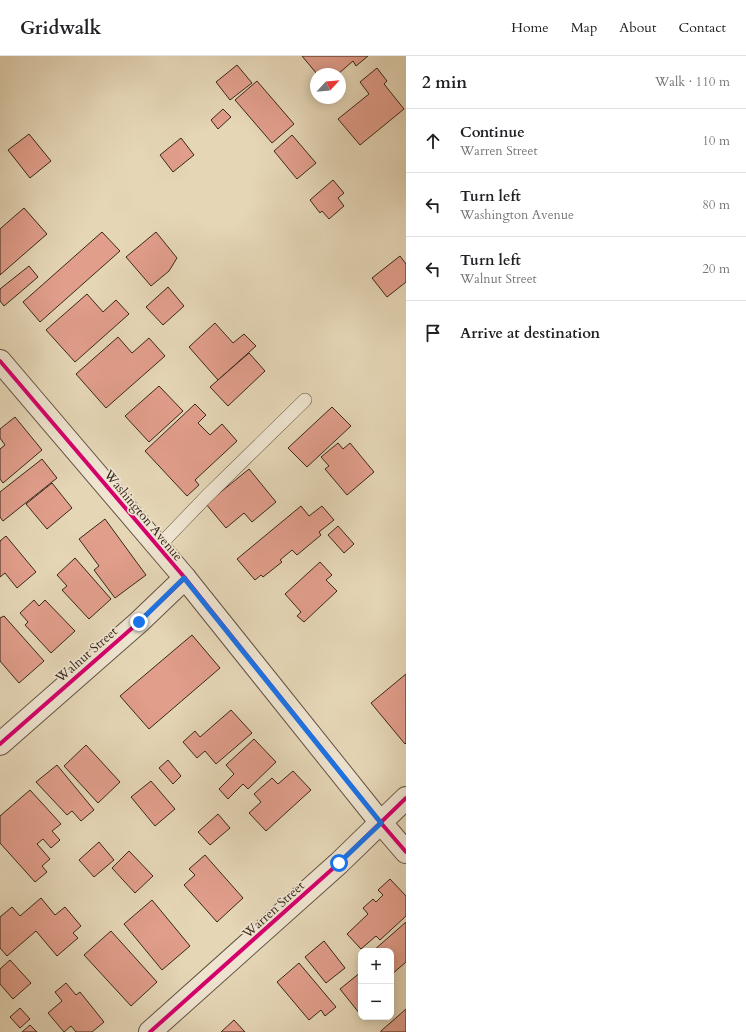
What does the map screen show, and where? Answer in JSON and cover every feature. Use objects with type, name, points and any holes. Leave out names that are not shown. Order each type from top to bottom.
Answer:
[{"type":"street","name":"Washington Avenue","points":[[0,361],[184,578],[406,852]]},
{"type":"street","name":"Walnut Street","points":[[0,744],[139,622],[184,578]]},
{"type":"street","name":"Warren Street","points":[[150,1032],[339,863],[406,798]]},
{"type":"lane","points":[[158,547],[207,496],[305,400]]},
{"type":"building","points":[[302,56],[368,56],[356,66],[353,61],[345,68],[312,68]]},
{"type":"building","points":[[237,65],[252,83],[230,100],[216,82]]},
{"type":"building","points":[[377,68],[387,81],[384,84],[404,109],[360,145],[338,119],[369,94],[360,82]]},
{"type":"building","points":[[257,81],[294,124],[272,143],[235,100]]},
{"type":"building","points":[[223,109],[231,117],[218,129],[211,120]]},
{"type":"building","points":[[29,134],[51,161],[30,178],[8,150]]},
{"type":"building","points":[[292,135],[316,163],[297,179],[274,151]]},
{"type":"building","points":[[181,138],[194,155],[173,172],[160,155]]},
{"type":"building","points":[[333,180],[344,193],[338,198],[344,206],[329,219],[322,211],[320,213],[310,200]]},
{"type":"building","points":[[24,208],[47,234],[0,275],[0,229]]},
{"type":"building","points":[[102,232],[120,251],[40,322],[23,302]]},
{"type":"building","points":[[156,232],[177,258],[169,271],[151,286],[126,257]]},
{"type":"building","points":[[400,256],[406,264],[406,282],[387,297],[372,278]]},
{"type":"building","points":[[29,266],[38,277],[4,306],[0,301],[0,289]]},
{"type":"building","points":[[168,287],[184,306],[163,325],[146,307]]},
{"type":"building","points":[[87,294],[103,312],[116,300],[129,314],[75,362],[46,330]]},
{"type":"building","points":[[215,323],[233,343],[244,334],[256,346],[218,380],[189,347]]},
{"type":"building","points":[[118,337],[132,353],[149,338],[165,356],[106,408],[76,374]]},
{"type":"building","points":[[249,353],[265,371],[228,406],[210,387]]},
{"type":"building","points":[[159,386],[183,411],[149,442],[125,416]]},
{"type":"building","points":[[195,404],[206,415],[198,423],[210,435],[222,424],[237,441],[195,480],[199,485],[187,496],[145,451]]},
{"type":"building","points":[[332,407],[351,426],[307,467],[288,448]]},
{"type":"building","points":[[15,417],[42,450],[3,483],[0,479],[0,449],[5,445],[0,438],[0,429]]},
{"type":"building","points":[[338,443],[343,449],[350,443],[374,472],[347,495],[325,469],[329,466],[321,457]]},
{"type":"building","points":[[42,459],[57,478],[3,521],[0,517],[0,492]]},
{"type":"building","points":[[249,469],[276,502],[252,522],[244,513],[226,528],[206,504]]},
{"type":"building","points":[[52,483],[72,508],[47,529],[26,504]]},
{"type":"building","points":[[301,506],[309,516],[322,506],[334,520],[319,532],[321,535],[297,555],[292,550],[280,560],[282,562],[263,577],[261,575],[255,580],[237,559]]},
{"type":"building","points":[[105,519],[146,575],[115,598],[94,570],[99,566],[79,539]]},
{"type":"building","points":[[338,526],[354,544],[344,553],[328,535]]},
{"type":"building","points":[[6,536],[36,572],[17,588],[5,573],[0,577],[0,541]]},
{"type":"building","points":[[75,558],[111,599],[89,619],[62,590],[67,586],[57,575]]},
{"type":"building","points":[[320,562],[332,575],[326,580],[337,591],[304,622],[297,616],[301,612],[285,594]]},
{"type":"building","points":[[34,600],[39,606],[45,600],[75,631],[51,653],[25,625],[28,622],[20,613]]},
{"type":"building","points":[[4,616],[44,661],[19,683],[0,661],[0,618]]},
{"type":"building","points":[[192,635],[220,668],[149,729],[120,696]]},
{"type":"building","points":[[406,674],[406,743],[405,744],[371,703]]},
{"type":"building","points":[[231,710],[252,733],[216,764],[205,751],[197,758],[183,742],[195,731],[200,737]]},
{"type":"building","points":[[254,739],[276,762],[248,789],[243,784],[228,799],[219,789],[234,774],[226,765]]},
{"type":"building","points":[[86,745],[120,782],[98,803],[64,766]]},
{"type":"building","points":[[168,760],[181,776],[173,784],[159,768]]},
{"type":"building","points":[[57,765],[94,810],[81,821],[72,811],[67,815],[36,782]]},
{"type":"building","points":[[293,771],[311,790],[266,831],[249,813],[261,802],[254,794],[272,778],[278,784]]},
{"type":"building","points":[[151,781],[175,809],[155,826],[131,797]]},
{"type":"building","points":[[30,790],[61,824],[52,831],[60,840],[51,848],[43,839],[37,844],[50,859],[42,866],[47,872],[35,882],[0,843],[0,816]]},
{"type":"building","points":[[218,814],[230,828],[210,845],[198,832]]},
{"type":"building","points":[[99,842],[114,860],[94,877],[79,860]]},
{"type":"building","points":[[129,851],[153,876],[135,893],[112,868]]},
{"type":"building","points":[[205,855],[243,898],[217,922],[184,885],[195,875],[189,869]]},
{"type":"building","points":[[390,879],[406,896],[406,916],[380,940],[376,936],[362,948],[360,948],[347,934],[368,914],[363,908],[373,899],[376,902],[383,895],[378,890]]},
{"type":"building","points":[[41,898],[55,915],[65,907],[81,926],[73,933],[78,938],[57,956],[36,931],[7,956],[0,948],[0,917],[12,907],[20,916]]},
{"type":"building","points":[[152,900],[190,946],[162,970],[124,924]]},
{"type":"building","points":[[406,922],[406,962],[394,972],[394,948],[376,948]]},
{"type":"building","points":[[111,931],[157,982],[131,1006],[84,955]]},
{"type":"building","points":[[324,941],[345,968],[326,983],[305,957]]},
{"type":"building","points":[[10,960],[31,983],[13,999],[0,984],[0,969]]},
{"type":"building","points":[[299,963],[336,1007],[325,1016],[321,1010],[309,1020],[277,982]]},
{"type":"building","points":[[358,974],[358,1012],[340,989]]},
{"type":"building","points":[[66,983],[76,995],[80,992],[104,1022],[92,1032],[76,1032],[71,1026],[64,1032],[48,1013],[62,1001],[55,992]]},
{"type":"building","points":[[20,1008],[30,1019],[20,1028],[10,1017]]},
{"type":"building","points":[[406,1009],[406,1032],[381,1032],[381,1031]]},
{"type":"building","points":[[234,1020],[245,1032],[221,1032]]},
{"type":"building","points":[[30,1025],[37,1032],[22,1032]]},
{"type":"cycle path","points":[[0,361],[185,578],[381,823],[406,852]]},
{"type":"cycle path","points":[[0,744],[139,622],[185,578]]},
{"type":"cycle path","points":[[150,1032],[339,863],[406,798]]},
{"type":"route","points":[[139,622],[184,578],[381,823],[339,863]]}]
